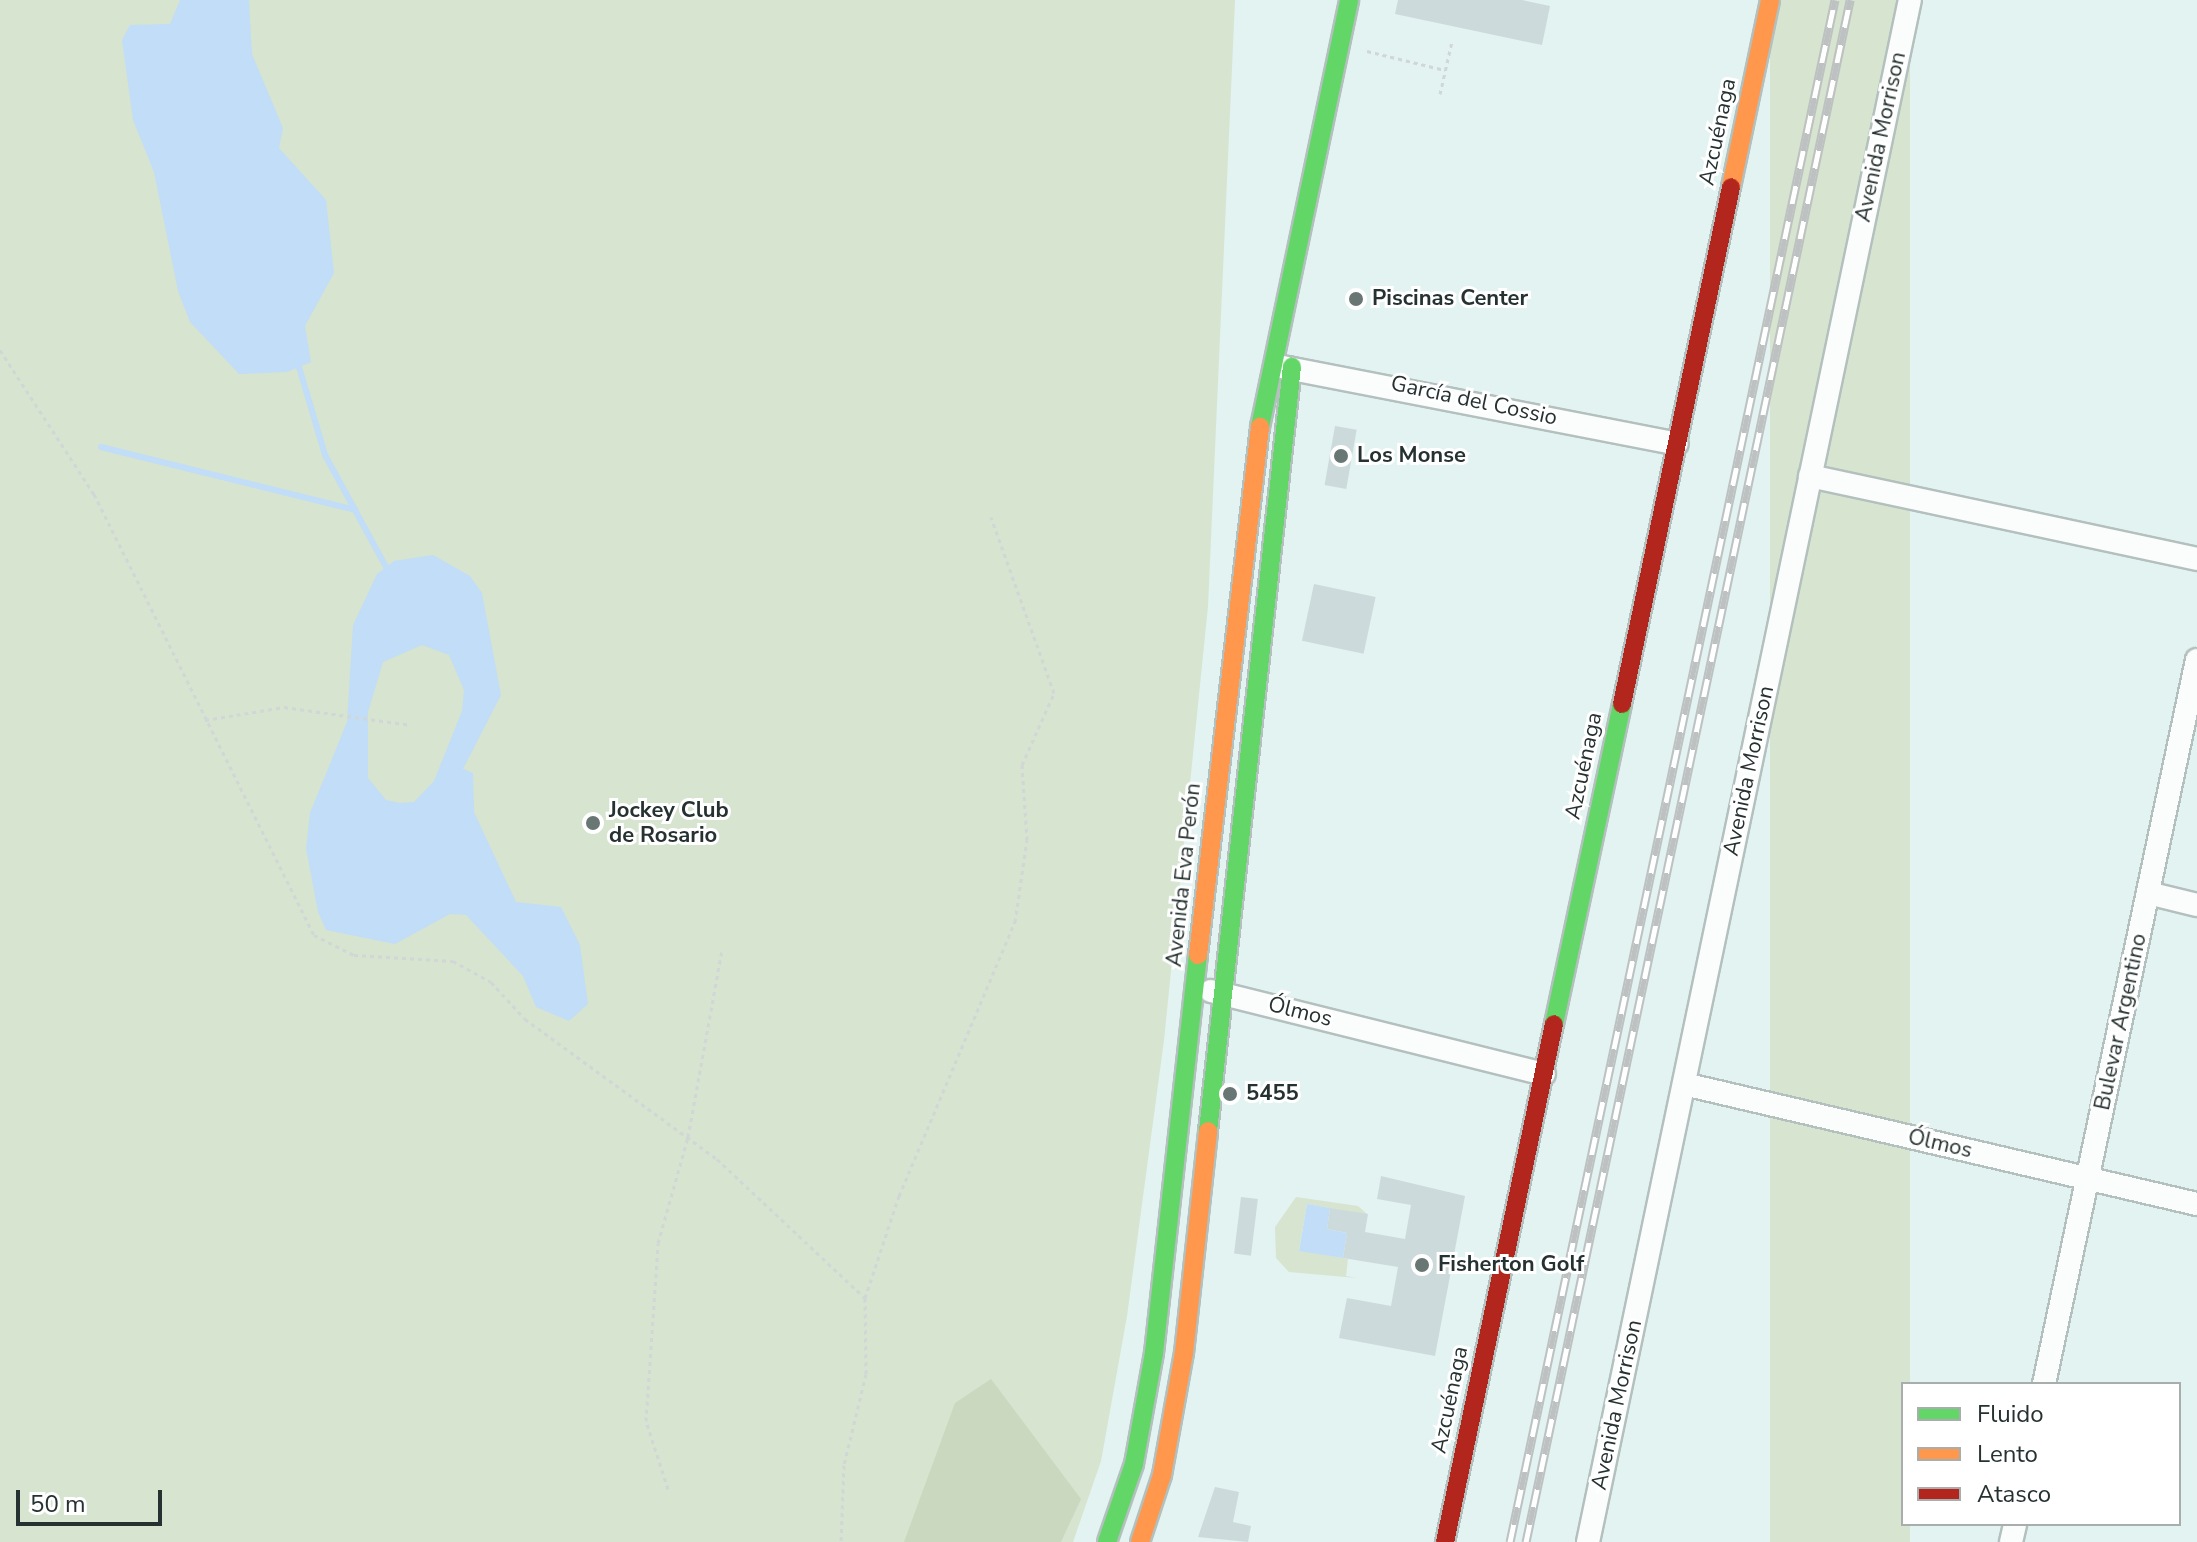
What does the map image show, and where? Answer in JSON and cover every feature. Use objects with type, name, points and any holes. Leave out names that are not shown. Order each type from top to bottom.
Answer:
[{"type":"main road","name":"Avenida Eva Perón","points":[[1140,1542],[1174,1416],[1226,993],[1281,367],[1306,211],[1349,0]]},
{"type":"main road","name":"Azcuénaga","points":[[1445,1542],[1770,0]]},
{"type":"main road","name":"Avenida Eva Perón","points":[[1107,1542],[1146,1410],[1196,989],[1247,504],[1281,367]]},
{"type":"street","name":"Avenida Morrison","points":[[1588,1542],[1910,0]]},
{"type":"street","name":"García del Cossio","points":[[1281,367],[1677,444]]},
{"type":"street","points":[[1810,476],[2197,559]]},
{"type":"street","name":"Bulevar Argentino","points":[[2044,1382],[2197,660]]},
{"type":"street","points":[[2148,893],[2197,905]]},
{"type":"street","name":"Ólmos","points":[[1196,989],[1226,993],[1544,1074]]},
{"type":"street","name":"Ólmos","points":[[1684,1084],[2197,1204]]},
{"type":"path","points":[[1440,94],[1452,41]]},
{"type":"path","points":[[1377,54],[1445,70]]},
{"type":"path","points":[[0,350],[94,494],[314,935],[354,955],[453,961],[479,975],[525,1019],[688,1137],[865,1298]]},
{"type":"path","points":[[841,1542],[844,1465],[866,1374],[865,1298],[899,1196],[1015,922],[1027,840],[1022,765],[1054,693],[991,517]]},
{"type":"path","points":[[205,720],[284,707],[343,712],[411,725]]},
{"type":"path","points":[[668,1489],[646,1421],[658,1243],[688,1137],[722,949]]},
{"type":"green space","name":"Jockey Club de Rosario","points":[[0,0],[1235,0],[1208,606],[1164,1040],[1127,1316],[1101,1461],[1073,1542],[0,1542]]},
{"type":"green space","points":[[1770,0],[1910,0],[1910,1382],[1901,1382],[1901,1526],[1910,1526],[1910,1542],[1770,1542]]},
{"type":"green space","points":[[1296,1197],[1358,1206],[1368,1215],[1307,1204],[1299,1250],[1348,1259],[1346,1276],[1357,1278],[1289,1272],[1276,1258],[1275,1227]]},
{"type":"green space","points":[[991,1379],[1081,1499],[1061,1542],[904,1542],[955,1403]]},
{"type":"water","points":[[180,0],[249,0],[252,54],[283,128],[279,148],[326,200],[334,273],[305,326],[311,362],[287,372],[239,374],[190,322],[178,291],[154,172],[133,120],[122,40],[130,25],[170,24]]},
{"type":"water","points":[[433,555],[470,576],[482,593],[501,695],[463,769],[473,773],[474,812],[516,902],[561,907],[580,945],[588,1004],[569,1021],[536,1007],[523,976],[466,915],[450,914],[395,944],[326,930],[318,912],[306,848],[310,813],[347,722],[353,625],[377,574],[394,561]],"holes":[[[422,645],[449,655],[464,690],[462,711],[434,781],[414,802],[386,800],[368,778],[368,712],[383,662]]]},
{"type":"water","points":[[1307,1204],[1330,1208],[1327,1229],[1347,1233],[1343,1258],[1299,1251]]},
{"type":"building","points":[[1398,0],[1522,0],[1550,6],[1542,45],[1395,14]]},
{"type":"building","points":[[1335,426],[1357,430],[1346,489],[1325,485]]},
{"type":"building","points":[[1314,584],[1376,597],[1364,654],[1302,641]]},
{"type":"building","name":"Fisherton Golf","points":[[1381,1176],[1465,1196],[1435,1356],[1339,1338],[1347,1298],[1391,1306],[1398,1267],[1343,1258],[1347,1233],[1327,1229],[1330,1208],[1368,1214],[1365,1232],[1405,1239],[1411,1205],[1377,1199]]},
{"type":"building","points":[[1241,1197],[1258,1199],[1251,1256],[1234,1254]]},
{"type":"building","points":[[1215,1487],[1239,1492],[1233,1522],[1251,1526],[1248,1542],[1198,1537]]},
{"type":"waterway","points":[[299,367],[325,455],[386,567]]},
{"type":"waterway","points":[[101,447],[355,510]]},
{"type":"railway","points":[[1510,1542],[1835,0]]},
{"type":"railway","points":[[1526,1542],[1850,0]]},
{"type":"traffic: fast","points":[[1260,427],[1349,0]]},
{"type":"traffic: fast","points":[[1208,1131],[1292,367]]},
{"type":"traffic: fast","points":[[1554,1024],[1622,704]]},
{"type":"traffic: fast","points":[[1107,1542],[1134,1464],[1154,1353],[1198,955]]},
{"type":"traffic: slow","points":[[1731,187],[1770,0]]},
{"type":"traffic: slow","points":[[1198,955],[1260,427]]},
{"type":"traffic: slow","points":[[1140,1542],[1162,1475],[1184,1353],[1208,1131]]},
{"type":"traffic: jam","points":[[1622,704],[1731,187]]},
{"type":"traffic: jam","points":[[1445,1542],[1554,1024]]},
{"type":"place","name":"Piscinas Center","points":[[1356,299]]},
{"type":"place","name":"Los Monse","points":[[1341,456]]},
{"type":"place","name":"Jockey Club de Rosario","points":[[593,823]]},
{"type":"place","name":"5455","points":[[1230,1094]]},
{"type":"place","name":"Fisherton Golf","points":[[1422,1265]]}]
